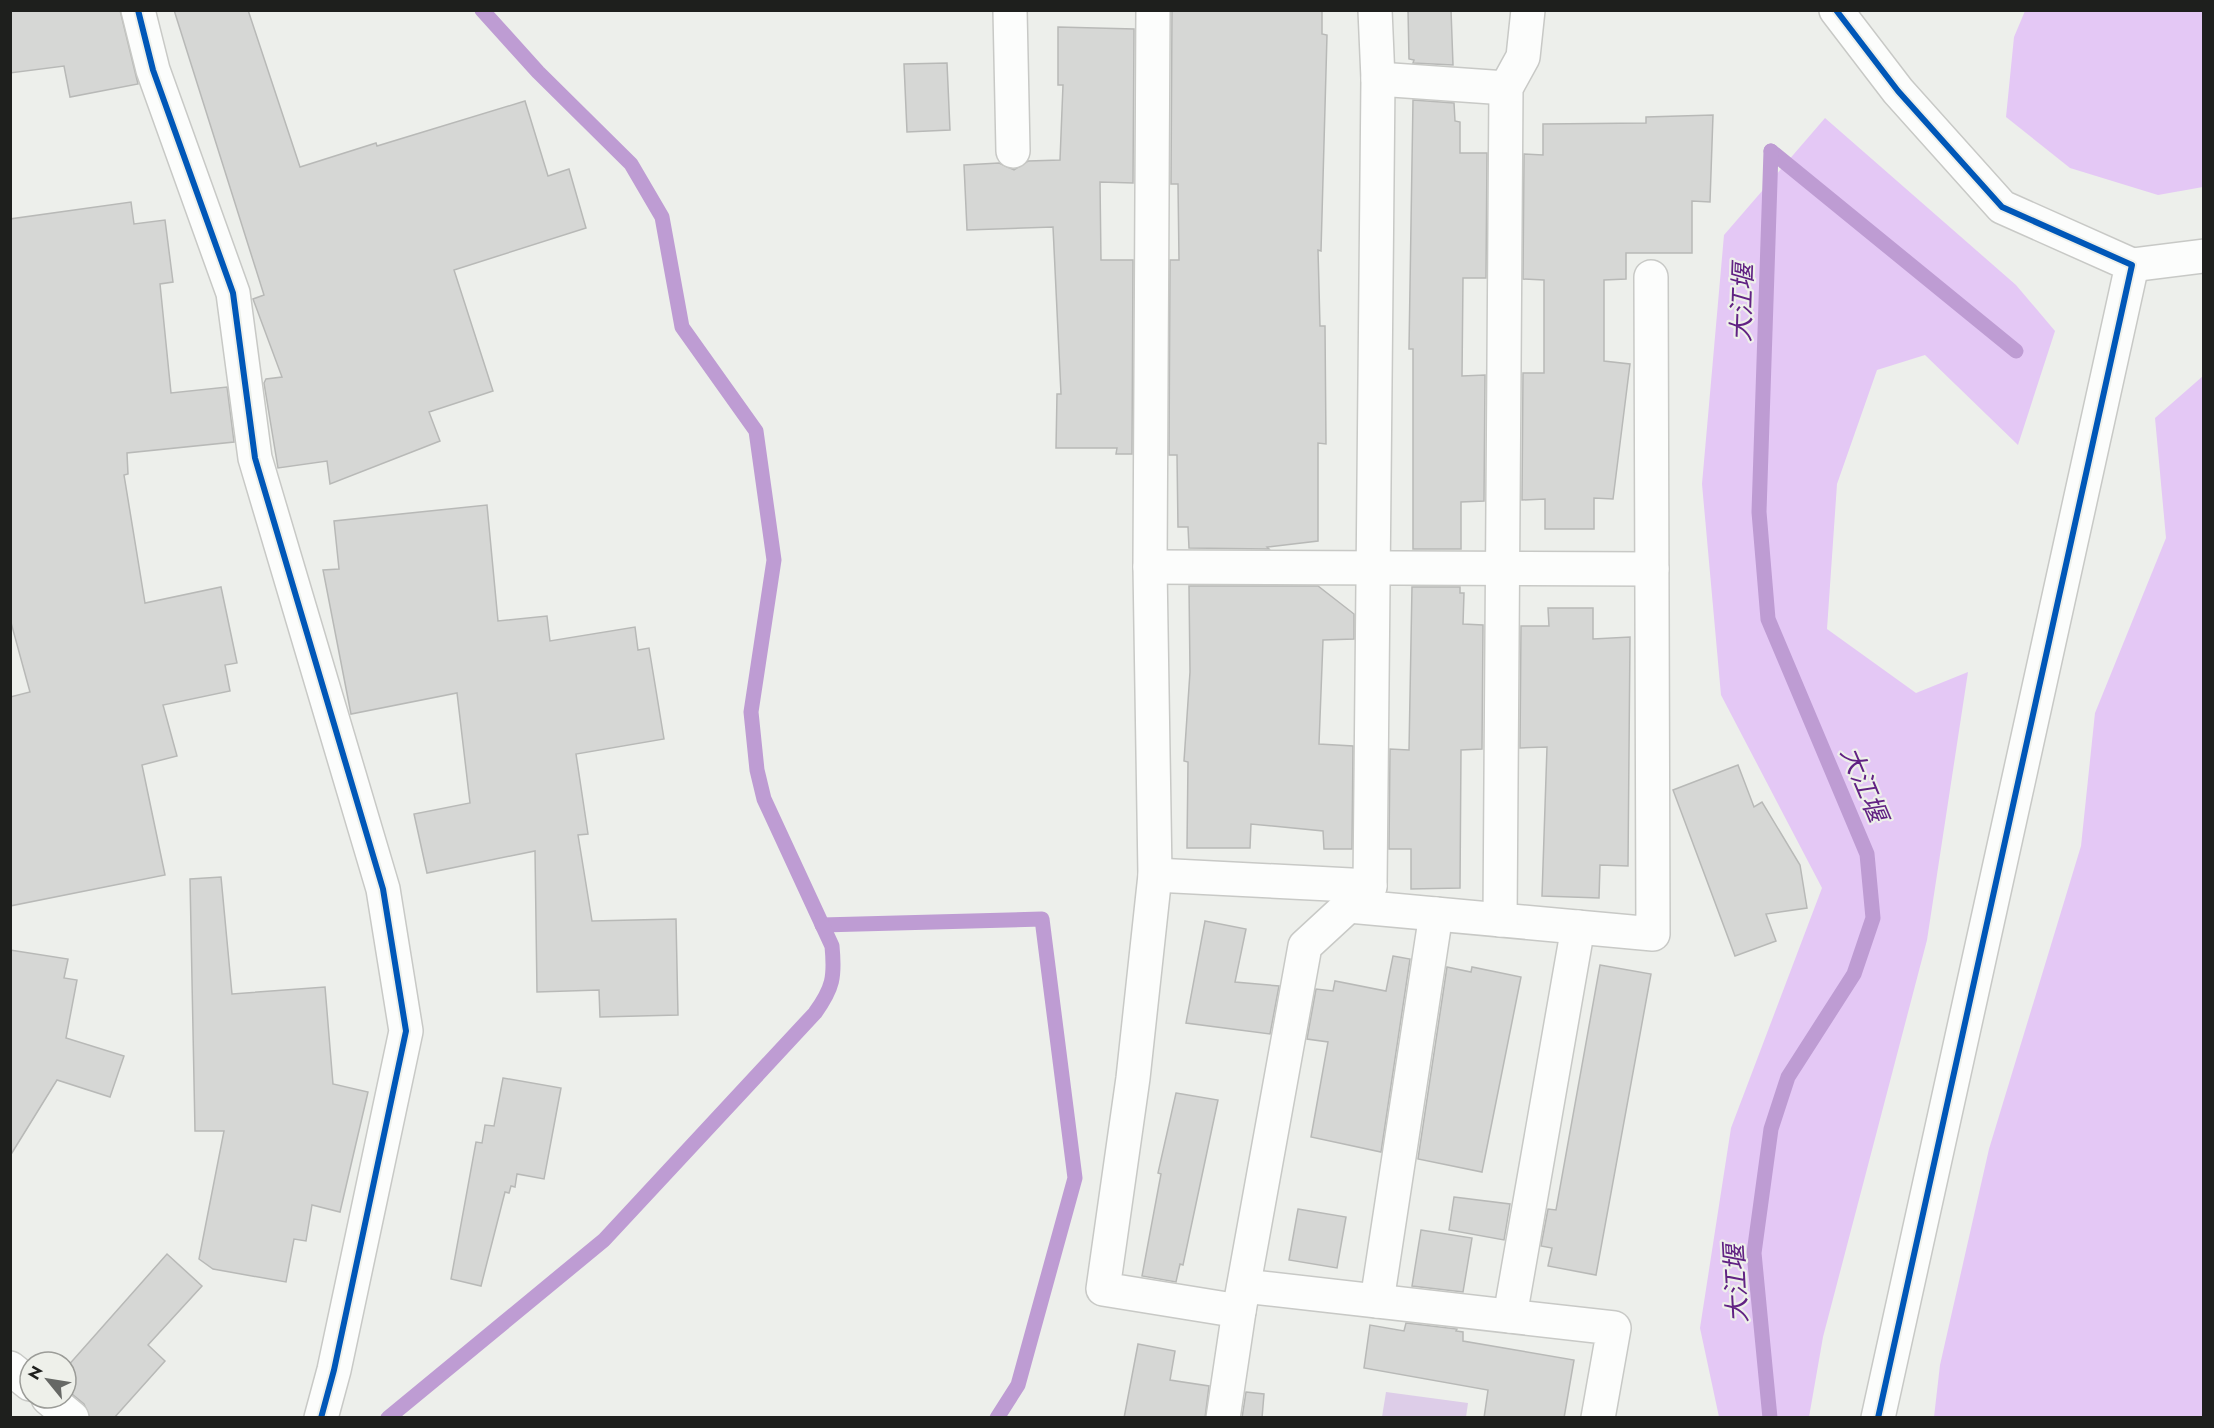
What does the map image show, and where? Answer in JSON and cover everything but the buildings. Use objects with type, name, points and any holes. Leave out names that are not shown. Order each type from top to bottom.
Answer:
[{"type":"street","points":[[138,10],[153,70],[233,293],[255,458],[383,889],[406,1031],[334,1370],[321,1418]]},
{"type":"street","points":[[1010,10],[1013,151]]},
{"type":"street","points":[[1153,10],[1150,567],[1155,875],[1134,1078],[1103,1289],[1242,1299],[1377,1301],[1614,1328],[1598,1418]]},
{"type":"street","points":[[1223,1418],[1305,946],[1360,896],[1375,570],[1378,79],[1375,10]]},
{"type":"street","points":[[1500,920],[1506,88],[1523,57],[1528,10]]},
{"type":"street","points":[[1836,10],[1898,91],[2002,207],[2132,265],[2204,256]]},
{"type":"street","points":[[1378,79],[1506,88]]},
{"type":"street","points":[[1878,1418],[2132,265]]},
{"type":"street","points":[[1155,875],[1360,896],[1436,914],[1653,934],[1651,278]]},
{"type":"street","points":[[1150,567],[1375,570],[1652,569]]},
{"type":"street","points":[[1377,1301],[1436,914]]},
{"type":"street","points":[[1510,1316],[1578,927]]},
{"type":"shaded area","points":[[2025,11],[2203,11],[2203,187],[2158,195],[2070,168],[2006,117],[2014,37]]},
{"type":"shaded area","points":[[1825,118],[2016,285],[2055,331],[2018,445],[1925,355],[1877,370],[1837,484],[1827,629],[1916,693],[1968,672],[1927,940],[1823,1337],[1809,1417],[1719,1417],[1700,1328],[1731,1128],[1822,888],[1721,695],[1702,484],[1724,235]]},
{"type":"shaded area","points":[[2203,376],[2203,1417],[1934,1417],[1940,1365],[1989,1149],[2081,846],[2095,713],[2166,538],[2155,418]]},
{"type":"shaded area","points":[[1386,1392],[1468,1403],[1466,1417],[1382,1417]]},
{"type":"waterway","points":[[388,1418],[604,1240],[815,1013],[826,996],[833,974],[832,946],[764,799],[757,770],[751,712],[774,560],[756,431],[682,327],[662,217],[631,164],[538,72],[482,10]]},
{"type":"waterway","points":[[1771,151],[2016,351]]},
{"type":"waterway","name":"大江堰","points":[[1770,1418],[1754,1253],[1771,1129],[1788,1077],[1854,974],[1873,918],[1867,854],[1768,619],[1759,512],[1771,151]]},
{"type":"waterway","points":[[822,925],[1042,919],[1075,1178],[1018,1385],[997,1418]]},
{"type":"cycle path","points":[[138,10],[153,70],[233,293],[255,458],[383,889],[406,1031],[334,1370],[321,1418]]},
{"type":"cycle path","points":[[1836,10],[1898,91],[2002,207],[2132,265],[1878,1418]]}]
